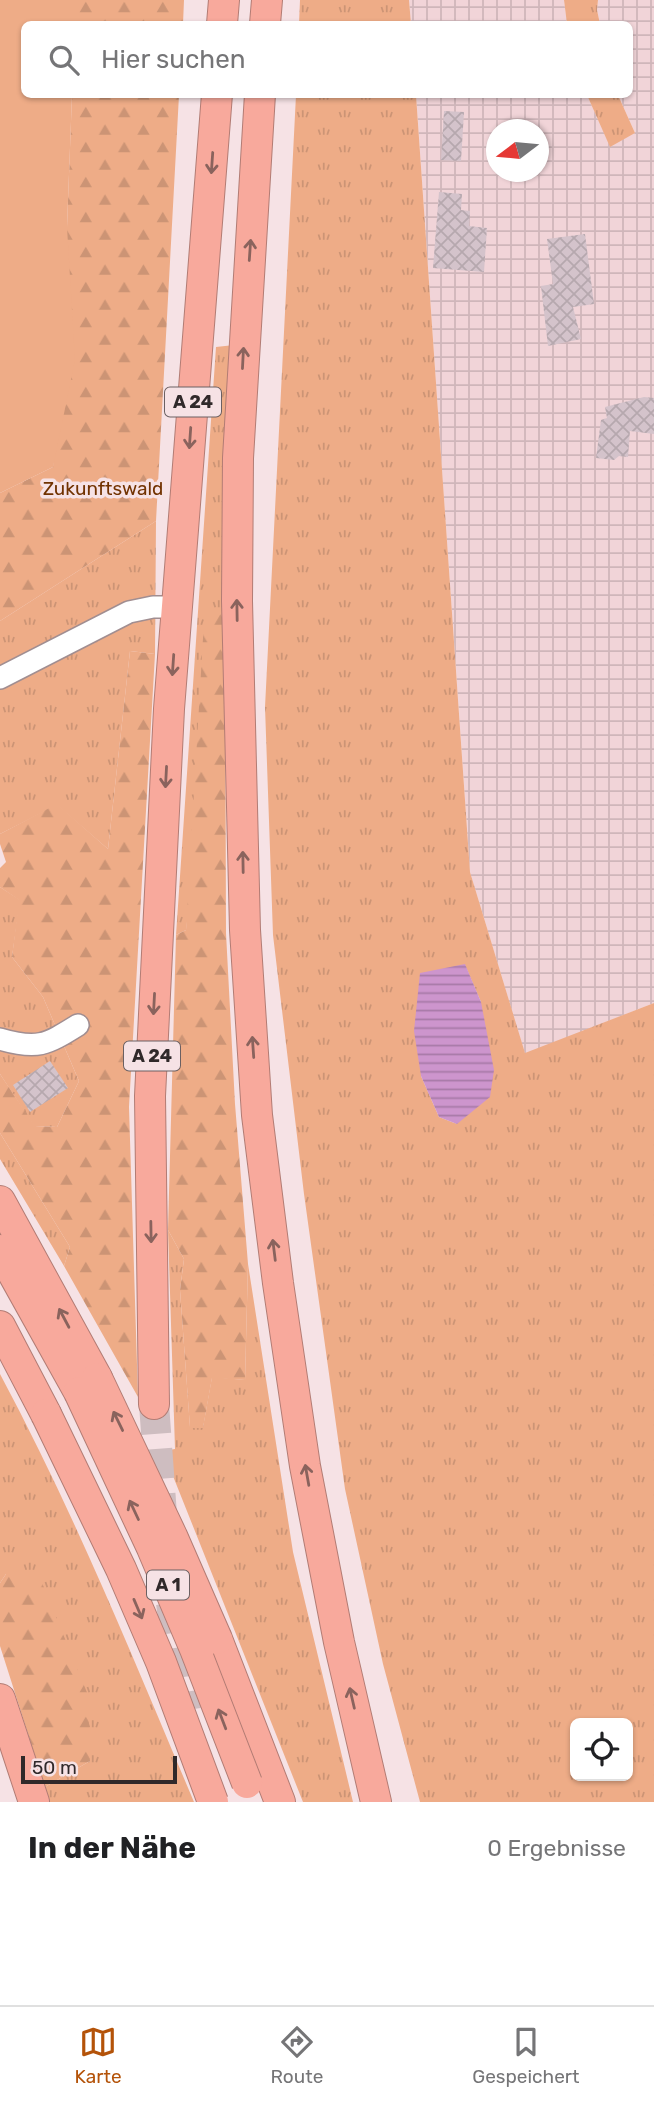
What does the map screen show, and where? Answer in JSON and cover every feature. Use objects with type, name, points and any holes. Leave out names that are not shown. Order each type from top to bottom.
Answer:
[{"type":"highway","points":[[222,21],[224,0]]},
{"type":"highway","points":[[265,21],[267,0]]},
{"type":"highway","name":"A 24","points":[[154,1404],[150,1096],[177,607],[217,98]]},
{"type":"highway","name":"A 24","points":[[260,98],[238,458],[237,615],[245,930],[257,1115],[278,1283],[313,1510],[339,1642],[376,1802]]},
{"type":"highway","name":"A 1","points":[[0,1201],[88,1385],[172,1536],[218,1639],[280,1802]]},
{"type":"highway","name":"A 1","points":[[0,1250],[88,1385],[250,1793]]},
{"type":"highway","name":"A 1","points":[[0,1326],[121,1569],[156,1650],[214,1802]]},
{"type":"highway","points":[[0,1699],[34,1802]]},
{"type":"highway","name":"A 24","points":[[367,1765],[381,1802]]},
{"type":"lane","points":[[0,678],[129,612],[153,607],[177,607]]},
{"type":"lane","points":[[0,1039],[26,1047],[54,1040],[78,1025]]},
{"type":"shaded area","points":[[409,0],[564,0],[567,21],[411,21]]},
{"type":"shaded area","points":[[598,0],[654,0],[654,1003],[525,1054],[470,872],[416,98],[588,98],[610,146],[635,133],[619,98],[633,98],[633,21],[599,21]]},
{"type":"shaded area","points":[[465,964],[481,1002],[494,1070],[490,1097],[457,1124],[439,1117],[421,1076],[414,1031],[420,973]]},
{"type":"green space","points":[[0,0],[74,0],[74,21],[21,21],[21,98],[72,98],[67,227],[75,360],[53,467],[0,493]]},
{"type":"green space","points":[[74,0],[184,0],[183,21],[74,21]]},
{"type":"green space","points":[[300,0],[409,0],[411,21],[299,21]]},
{"type":"green space","points":[[564,0],[598,0],[599,21],[567,21]]},
{"type":"green space","name":"Zukunftswald","points":[[72,98],[179,98],[156,521],[0,621],[0,493],[53,467]]},
{"type":"green space","points":[[296,98],[416,98],[470,872],[525,1053],[654,1003],[654,1802],[420,1802],[383,1664],[345,1489],[304,1194],[273,935],[265,707]],"holes":[[[465,965],[481,1002],[457,1124],[439,1117],[421,1076]]]},
{"type":"green space","points":[[588,98],[619,98],[635,133],[610,147]]},
{"type":"green space","points":[[234,345],[225,606],[186,930],[176,935],[216,347]]},
{"type":"green space","points":[[156,521],[155,654],[130,651],[108,849],[57,805],[0,834],[0,621]]},
{"type":"green space","points":[[225,606],[226,933],[235,1104],[248,1264],[245,1380],[212,1378],[203,1428],[190,1428],[180,1290],[184,1259],[168,1230],[176,935],[186,930],[204,621]]},
{"type":"green space","points":[[130,651],[155,654],[129,1107],[138,1397],[64,1266],[70,1247],[0,1133],[0,1074],[35,1126],[57,1127],[79,1081],[43,997],[12,957],[19,900],[0,887],[0,868],[6,862],[0,834],[57,804],[108,849]]},
{"type":"green space","points":[[0,887],[20,900],[12,957],[43,997],[79,1081],[57,1127],[34,1126],[0,1074]]},
{"type":"green space","points":[[0,1133],[70,1247],[64,1266],[0,1159]]},
{"type":"green space","points":[[168,1230],[184,1259],[180,1290],[190,1427],[203,1427],[212,1377],[245,1380],[248,1264],[293,1552],[353,1802],[303,1802],[163,1451],[175,1449]]},
{"type":"green space","points":[[0,1374],[78,1532],[194,1802],[50,1802],[45,1787],[90,1761],[6,1574],[0,1583]]},
{"type":"green space","points":[[38,1573],[88,1695],[90,1761],[45,1787],[0,1646],[0,1583],[6,1574]]},
{"type":"building","points":[[444,111],[464,112],[461,161],[441,160]]},
{"type":"building","points":[[439,192],[462,194],[461,210],[470,211],[469,226],[487,228],[484,272],[433,268]]},
{"type":"building","points":[[585,234],[594,304],[573,307],[581,339],[548,346],[541,286],[553,284],[547,239]]},
{"type":"building","points":[[644,397],[654,398],[654,434],[630,431],[628,457],[619,456],[614,460],[596,458],[601,420],[607,418],[605,407]]},
{"type":"building","points":[[50,1061],[68,1088],[30,1112],[13,1085]]},
{"type":"tunnel","points":[[154,1404],[162,1515]]},
{"type":"tunnel","points":[[171,1603],[186,1710]]}]
